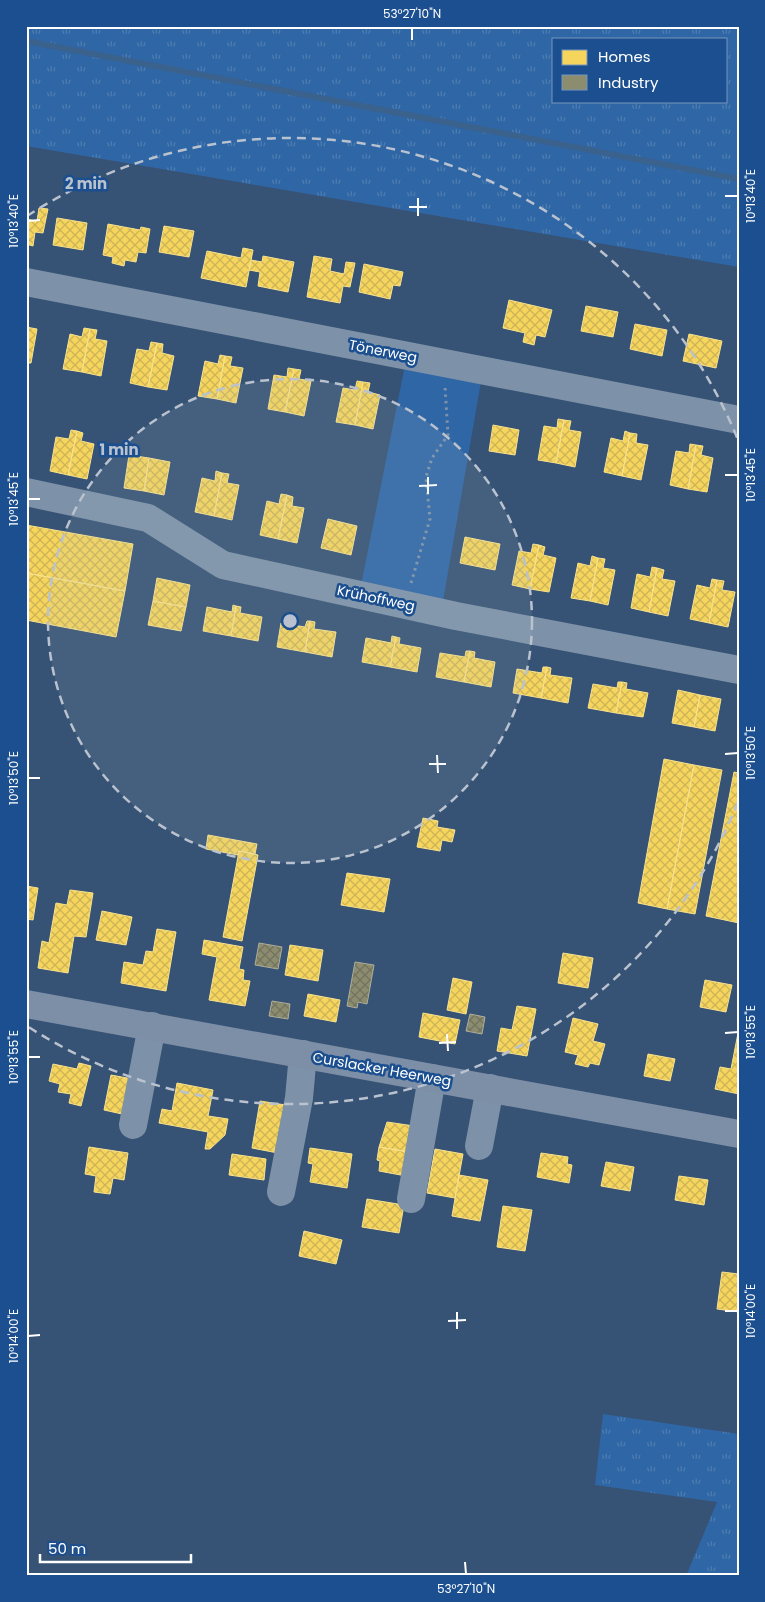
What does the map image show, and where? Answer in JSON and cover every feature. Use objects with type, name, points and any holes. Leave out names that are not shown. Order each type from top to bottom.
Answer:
[{"type":"main road","name":"Curslacker Heerweg","points":[[26,1004],[739,1134]]},
{"type":"street","name":"Tönerweg","points":[[26,282],[739,420]]},
{"type":"street","name":"Krühoffweg","points":[[26,492],[148,518],[223,565],[401,604],[739,670]]},
{"type":"street","points":[[134,1125],[152,1026]]},
{"type":"street","points":[[281,1192],[299,1098],[303,1054]]},
{"type":"street","points":[[412,1199],[432,1078]]},
{"type":"street","points":[[478,1146],[490,1088]]},
{"type":"path","points":[[401,604],[412,579],[430,519],[426,477],[432,458],[448,435],[444,363]]},
{"type":"green space","points":[[26,26],[739,26],[739,267],[26,146]]},
{"type":"green space","points":[[407,355],[483,370],[441,613],[359,595]]},
{"type":"green space","points":[[603,1414],[739,1434],[739,1576],[686,1576],[717,1502],[595,1485]]},
{"type":"building: Homes","points":[[39,208],[48,209],[43,233],[35,232],[33,246],[26,244],[26,219],[37,221]]},
{"type":"building: Homes","points":[[57,218],[87,223],[83,250],[53,245]]},
{"type":"building: Homes","points":[[108,224],[140,230],[141,227],[150,229],[146,253],[138,252],[136,262],[125,260],[124,266],[112,263],[113,257],[103,255]]},
{"type":"building: Homes","points":[[164,226],[194,231],[189,257],[159,252]]},
{"type":"building: Homes","points":[[243,248],[253,250],[246,287],[201,278],[207,251],[241,258]]},
{"type":"building: Homes","points":[[263,256],[294,262],[288,292],[258,286],[260,272],[249,270],[251,260],[262,262]]},
{"type":"building: Homes","points":[[314,256],[332,259],[330,271],[344,274],[346,262],[355,263],[350,287],[343,286],[340,303],[307,297]]},
{"type":"building: Homes","points":[[364,264],[403,272],[400,286],[393,285],[390,299],[359,292]]},
{"type":"building: Homes","points":[[509,300],[552,310],[545,337],[536,335],[534,345],[523,342],[525,333],[503,328]]},
{"type":"building: Homes","points":[[586,306],[618,312],[613,337],[581,331]]},
{"type":"building: Homes","points":[[635,324],[667,330],[662,356],[630,349]]},
{"type":"building: Homes","points":[[26,327],[37,329],[31,363],[26,363]]},
{"type":"building: Homes","points":[[84,328],[90,329],[82,372],[63,369],[70,334],[82,337]]},
{"type":"building: Homes","points":[[90,329],[97,330],[95,339],[107,341],[101,376],[82,372]]},
{"type":"building: Homes","points":[[689,334],[722,341],[716,368],[683,361]]},
{"type":"building: Homes","points":[[151,342],[157,343],[148,387],[130,383],[137,349],[149,351]]},
{"type":"building: Homes","points":[[157,343],[163,344],[162,353],[174,356],[167,390],[148,387]]},
{"type":"building: Homes","points":[[220,355],[225,356],[217,399],[198,396],[205,361],[218,364]]},
{"type":"building: Homes","points":[[225,356],[232,357],[230,366],[243,368],[236,403],[217,399]]},
{"type":"building: Homes","points":[[288,368],[294,369],[285,412],[268,409],[274,375],[287,377]]},
{"type":"building: Homes","points":[[294,369],[301,370],[299,379],[311,381],[304,416],[285,412]]},
{"type":"building: Homes","points":[[357,381],[363,382],[355,425],[336,422],[343,388],[355,390]]},
{"type":"building: Homes","points":[[363,382],[370,383],[368,392],[380,395],[373,429],[355,425]]},
{"type":"building: Homes","points":[[558,419],[564,420],[556,463],[538,460],[544,426],[557,428]]},
{"type":"building: Homes","points":[[564,420],[571,421],[569,430],[581,432],[575,467],[556,463]]},
{"type":"building: Homes","points":[[493,425],[519,430],[515,455],[489,451]]},
{"type":"building: Homes","points":[[71,430],[77,431],[68,475],[50,471],[56,437],[69,439]]},
{"type":"building: Homes","points":[[77,431],[83,433],[81,441],[94,444],[87,479],[68,475]]},
{"type":"building: Homes","points":[[625,431],[630,433],[622,476],[604,472],[611,438],[623,441]]},
{"type":"building: Homes","points":[[630,433],[637,434],[636,443],[648,445],[641,480],[622,476]]},
{"type":"building: Homes","points":[[690,444],[696,445],[688,489],[670,485],[676,451],[689,453]]},
{"type":"building: Homes","points":[[696,445],[703,446],[701,455],[713,458],[707,492],[688,489]]},
{"type":"building: Homes","points":[[129,455],[149,458],[144,491],[124,488]]},
{"type":"building: Homes","points":[[149,458],[170,462],[164,495],[144,491]]},
{"type":"building: Homes","points":[[216,471],[222,473],[214,516],[195,512],[202,478],[215,481]]},
{"type":"building: Homes","points":[[222,473],[229,474],[227,483],[239,485],[232,520],[214,516]]},
{"type":"building: Homes","points":[[281,494],[287,495],[278,539],[260,535],[267,501],[279,504]]},
{"type":"building: Homes","points":[[287,495],[293,497],[292,506],[304,508],[297,543],[278,539]]},
{"type":"building: Homes","points":[[328,519],[357,526],[351,555],[321,548]]},
{"type":"building: Homes","points":[[26,525],[133,544],[125,591],[26,573]]},
{"type":"building: Homes","points":[[465,537],[500,544],[495,570],[460,563]]},
{"type":"building: Homes","points":[[533,544],[539,545],[530,589],[512,585],[519,551],[531,553]]},
{"type":"building: Homes","points":[[539,545],[545,547],[543,555],[556,558],[549,592],[530,589]]},
{"type":"building: Homes","points":[[592,556],[598,558],[590,601],[571,598],[578,563],[590,566]]},
{"type":"building: Homes","points":[[598,558],[605,559],[603,568],[615,570],[608,605],[590,601]]},
{"type":"building: Homes","points":[[652,567],[657,568],[649,612],[631,608],[637,574],[650,577]]},
{"type":"building: Homes","points":[[657,568],[664,570],[662,579],[675,581],[668,616],[649,612]]},
{"type":"building: Homes","points":[[26,573],[125,591],[116,637],[26,620]]},
{"type":"building: Homes","points":[[157,578],[190,585],[186,607],[153,601]]},
{"type":"building: Homes","points":[[712,579],[717,580],[709,623],[690,619],[697,585],[710,588]]},
{"type":"building: Homes","points":[[717,580],[724,581],[722,590],[735,592],[728,627],[709,623]]},
{"type":"building: Homes","points":[[153,601],[186,607],[181,631],[148,625]]},
{"type":"building: Homes","points":[[233,605],[236,606],[231,636],[203,631],[207,607],[232,612]]},
{"type":"building: Homes","points":[[236,606],[241,607],[240,613],[262,617],[258,641],[231,636]]},
{"type":"building: Homes","points":[[307,621],[310,621],[305,652],[277,647],[281,623],[305,627]]},
{"type":"building: Homes","points":[[310,621],[315,622],[314,629],[336,632],[332,657],[305,652]]},
{"type":"building: Homes","points":[[392,636],[396,637],[390,667],[362,662],[366,638],[391,643]]},
{"type":"building: Homes","points":[[396,637],[400,638],[399,644],[421,648],[417,672],[390,667]]},
{"type":"building: Homes","points":[[466,651],[470,651],[464,682],[436,677],[440,653],[465,657]]},
{"type":"building: Homes","points":[[470,651],[475,652],[474,658],[495,662],[491,687],[464,682]]},
{"type":"building: Homes","points":[[543,667],[547,667],[541,698],[513,693],[517,669],[542,673]]},
{"type":"building: Homes","points":[[547,667],[551,668],[550,675],[572,678],[568,703],[541,698]]},
{"type":"building: Homes","points":[[618,682],[622,682],[616,713],[588,708],[593,684],[617,688]]},
{"type":"building: Homes","points":[[622,682],[627,683],[626,689],[648,693],[643,717],[616,713]]},
{"type":"building: Homes","points":[[678,690],[700,695],[694,727],[672,723]]},
{"type":"building: Homes","points":[[700,695],[721,699],[715,731],[694,727]]},
{"type":"building: Homes","points":[[664,759],[694,765],[667,909],[638,903]]},
{"type":"building: Homes","points":[[694,765],[722,770],[695,914],[667,909]]},
{"type":"building: Homes","points":[[734,772],[739,773],[739,923],[706,916]]},
{"type":"building: Homes","points":[[423,818],[438,821],[437,827],[455,830],[452,842],[442,840],[440,851],[417,847]]},
{"type":"building: Homes","points":[[208,835],[257,844],[255,854],[239,851],[238,855],[206,849]]},
{"type":"building: Homes","points":[[239,851],[258,855],[242,941],[223,937]]},
{"type":"building: Homes","points":[[347,873],[390,879],[384,912],[341,905]]},
{"type":"building: Homes","points":[[26,886],[38,888],[33,920],[26,919]]},
{"type":"building: Homes","points":[[70,890],[93,893],[86,937],[74,936],[68,973],[38,968],[42,941],[49,943],[56,903],[67,905]]},
{"type":"building: Homes","points":[[102,911],[132,917],[126,945],[96,940]]},
{"type":"building: Homes","points":[[157,929],[176,932],[166,991],[121,983],[124,962],[143,965],[146,951],[153,952]]},
{"type":"building: Homes","points":[[204,940],[243,947],[239,969],[244,970],[243,980],[250,981],[245,1006],[209,1000],[217,957],[202,954]]},
{"type":"building: Homes","points":[[290,945],[323,950],[318,981],[285,975]]},
{"type":"building: Homes","points":[[563,953],[593,958],[588,988],[558,983]]},
{"type":"building: Homes","points":[[453,978],[472,982],[466,1014],[447,1010]]},
{"type":"building: Homes","points":[[705,980],[732,985],[726,1012],[700,1007]]},
{"type":"building: Homes","points":[[308,994],[340,1000],[336,1022],[304,1016]]},
{"type":"building: Homes","points":[[517,1006],[536,1009],[527,1056],[497,1051],[501,1028],[512,1030]]},
{"type":"building: Homes","points":[[423,1013],[460,1020],[455,1044],[419,1037]]},
{"type":"building: Homes","points":[[573,1018],[598,1024],[593,1041],[605,1044],[599,1065],[590,1063],[588,1067],[575,1064],[578,1055],[565,1052]]},
{"type":"building: Homes","points":[[739,1028],[739,1094],[715,1089],[720,1067],[731,1069]]},
{"type":"building: Homes","points":[[648,1054],[675,1059],[670,1081],[644,1076]]},
{"type":"building: Homes","points":[[79,1063],[91,1066],[81,1106],[69,1103],[71,1094],[58,1092],[60,1084],[49,1081],[53,1064],[77,1069]]},
{"type":"building: Homes","points":[[111,1075],[138,1080],[131,1116],[104,1110]]},
{"type":"building: Homes","points":[[177,1083],[213,1090],[208,1116],[228,1119],[225,1135],[210,1149],[205,1149],[208,1132],[159,1123],[162,1109],[172,1111]]},
{"type":"building: Homes","points":[[260,1101],[292,1106],[283,1154],[252,1148]]},
{"type":"building: Homes","points":[[387,1122],[414,1126],[409,1152],[379,1147]]},
{"type":"building: Homes","points":[[89,1147],[128,1153],[124,1180],[113,1178],[110,1194],[94,1192],[96,1176],[85,1174]]},
{"type":"building: Homes","points":[[379,1147],[409,1152],[406,1176],[379,1171],[380,1161],[377,1160]]},
{"type":"building: Homes","points":[[310,1148],[352,1154],[347,1188],[310,1182],[313,1164],[308,1163]]},
{"type":"building: Homes","points":[[435,1149],[463,1154],[455,1198],[427,1193]]},
{"type":"building: Homes","points":[[541,1153],[568,1157],[567,1164],[572,1165],[569,1183],[537,1177]]},
{"type":"building: Homes","points":[[232,1154],[266,1159],[264,1180],[229,1175]]},
{"type":"building: Homes","points":[[606,1162],[634,1167],[630,1191],[601,1186]]},
{"type":"building: Homes","points":[[459,1175],[488,1180],[480,1221],[452,1216]]},
{"type":"building: Homes","points":[[679,1176],[708,1180],[704,1205],[675,1200]]},
{"type":"building: Homes","points":[[367,1199],[404,1205],[399,1233],[362,1227]]},
{"type":"building: Homes","points":[[503,1206],[532,1210],[525,1251],[497,1247]]},
{"type":"building: Homes","points":[[304,1231],[342,1240],[336,1264],[299,1256]]},
{"type":"building: Homes","points":[[722,1272],[739,1274],[739,1312],[717,1309]]},
{"type":"building: Industry","points":[[259,943],[282,947],[278,969],[255,965]]},
{"type":"building: Industry","points":[[355,962],[374,965],[367,1004],[358,1002],[357,1008],[347,1006]]},
{"type":"building: Industry","points":[[272,1001],[290,1004],[288,1019],[269,1016]]},
{"type":"building: Industry","points":[[470,1014],[485,1017],[482,1034],[466,1031]]},
{"type":"waterway","points":[[26,41],[739,179]]}]
